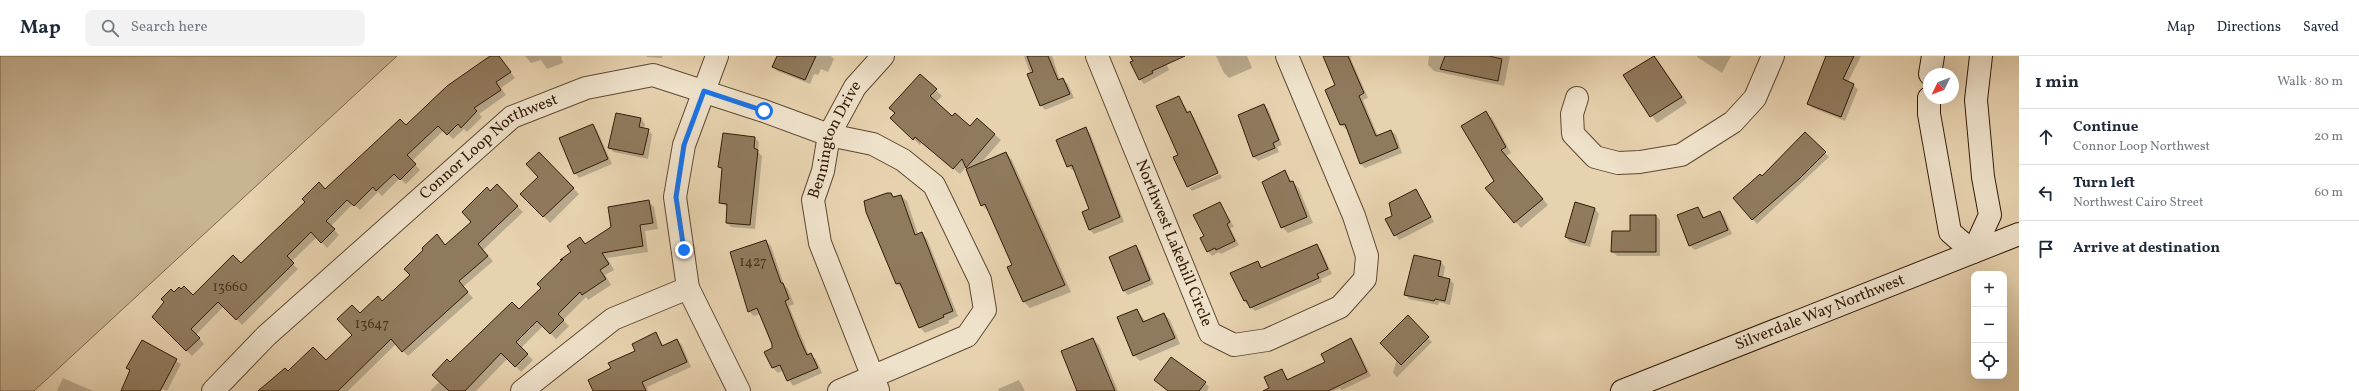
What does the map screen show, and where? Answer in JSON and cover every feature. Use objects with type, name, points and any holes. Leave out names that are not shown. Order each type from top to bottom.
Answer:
[{"type":"street","points":[[717,56],[684,145],[676,197],[688,288],[739,391]]},
{"type":"street","name":"Bennington Drive","points":[[875,384],[820,243],[813,200],[822,170],[829,135],[855,86],[883,56]]},
{"type":"street","name":"Northwest Lakehill Circle","points":[[1097,56],[1210,333],[1234,345],[1267,340],[1340,307],[1365,279],[1367,256],[1354,216],[1287,56]]},
{"type":"street","points":[[1577,98],[1572,114],[1573,134],[1595,157],[1618,163],[1640,162],[1681,155],[1733,122],[1754,98],[1773,56]]},
{"type":"street","points":[[1931,68],[1933,56]]},
{"type":"street","points":[[1929,104],[1929,114],[1950,232],[1973,252],[1990,215],[1982,177],[1976,100],[1980,56]]},
{"type":"street","name":"Connor Loop Northwest","points":[[213,391],[266,336],[512,117],[586,88],[653,75],[704,91],[829,135],[873,144],[903,160],[934,185],[980,280],[986,310],[966,336],[875,384],[839,391]]},
{"type":"street","name":"Silverdale Way Northwest","points":[[1622,391],[2019,234]]},
{"type":"street","points":[[522,391],[614,319],[688,288]]},
{"type":"shaded area","points":[[0,56],[397,56],[34,391],[0,391]]},
{"type":"building","points":[[490,56],[499,56],[511,72],[496,82],[501,90],[474,108],[477,111],[461,128],[458,124],[447,135],[438,126],[407,155],[416,164],[400,180],[394,174],[376,191],[373,187],[354,206],[347,200],[326,221],[335,229],[321,243],[311,232],[287,256],[294,263],[236,320],[218,302],[191,329],[200,338],[186,351],[152,317],[164,302],[161,299],[171,289],[174,292],[179,287],[181,289],[184,286],[193,295],[233,255],[241,263],[305,202],[302,199],[319,182],[325,189],[400,119],[406,125],[447,86]]},
{"type":"building","points":[[777,56],[816,56],[805,80],[772,67]]},
{"type":"building","points":[[1027,56],[1048,56],[1058,80],[1063,78],[1070,94],[1040,106],[1027,74],[1033,72]]},
{"type":"building","points":[[1130,56],[1185,56],[1152,71],[1153,73],[1139,80],[1130,62],[1133,61]]},
{"type":"building","points":[[1323,56],[1348,56],[1364,93],[1359,96],[1376,136],[1391,130],[1398,148],[1360,164],[1345,124],[1340,125],[1325,90],[1335,85]]},
{"type":"building","points":[[1445,56],[1489,56],[1502,59],[1498,81],[1440,69]]},
{"type":"building","points":[[1654,56],[1682,97],[1650,117],[1623,75]]},
{"type":"building","points":[[1826,56],[1854,56],[1843,79],[1854,84],[1841,117],[1807,104]]},
{"type":"building","points":[[920,74],[937,89],[930,96],[952,116],[955,113],[970,126],[977,118],[995,134],[966,168],[962,159],[953,169],[915,137],[913,140],[890,118],[895,113],[889,108]]},
{"type":"building","points":[[1179,96],[1187,113],[1190,111],[1218,173],[1187,187],[1173,157],[1178,155],[1156,106]]},
{"type":"building","points":[[1264,104],[1279,140],[1273,143],[1275,148],[1253,157],[1238,115]]},
{"type":"building","points":[[1486,111],[1506,147],[1501,150],[1543,199],[1514,223],[1485,188],[1494,181],[1461,126]]},
{"type":"building","points":[[616,113],[641,118],[639,127],[649,129],[643,155],[608,148]]},
{"type":"building","points":[[593,124],[608,159],[574,174],[559,138]]},
{"type":"building","points":[[1086,127],[1120,217],[1089,230],[1082,212],[1089,209],[1072,165],[1067,167],[1056,140]]},
{"type":"building","points":[[1805,132],[1826,152],[1799,179],[1752,220],[1733,198],[1760,174],[1762,176]]},
{"type":"building","points":[[723,133],[755,137],[754,148],[758,150],[750,225],[726,223],[727,204],[719,203],[722,168],[718,167]]},
{"type":"building","points":[[539,152],[574,188],[543,217],[520,194],[538,177],[526,164]]},
{"type":"building","points":[[1006,152],[1065,285],[1023,302],[1007,267],[1012,265],[985,204],[981,206],[966,169]]},
{"type":"building","points":[[1285,170],[1290,182],[1293,181],[1307,217],[1281,228],[1262,182]]},
{"type":"building","points":[[497,184],[518,206],[478,244],[488,256],[459,281],[468,292],[402,352],[391,339],[338,391],[258,391],[285,368],[288,371],[313,347],[326,360],[352,335],[337,319],[352,305],[360,313],[378,296],[382,301],[410,275],[404,269],[423,250],[422,248],[437,234],[445,245],[471,222],[462,212],[487,187],[490,191]]},
{"type":"building","points":[[1416,189],[1431,217],[1394,236],[1385,219],[1392,216],[1389,203]]},
{"type":"building","points":[[891,193],[893,197],[901,195],[915,235],[922,232],[953,311],[943,315],[944,317],[919,328],[900,283],[896,284],[866,212],[864,201]]},
{"type":"building","points":[[649,200],[653,223],[640,225],[643,246],[602,253],[609,264],[600,270],[606,279],[582,295],[580,292],[558,314],[564,320],[550,334],[537,321],[516,342],[528,354],[515,367],[501,353],[465,391],[449,391],[432,375],[447,359],[450,362],[512,302],[519,309],[541,288],[537,284],[563,259],[560,260],[571,252],[567,246],[580,237],[585,244],[611,227],[608,207]]},
{"type":"building","points":[[1220,202],[1230,222],[1227,224],[1235,241],[1216,250],[1215,248],[1207,252],[1200,238],[1204,236],[1193,215]]},
{"type":"building","points":[[1575,202],[1595,208],[1585,243],[1565,237]]},
{"type":"building","points":[[1698,207],[1703,218],[1720,211],[1728,230],[1689,246],[1677,215]]},
{"type":"building","points":[[1630,215],[1656,215],[1656,252],[1611,252],[1612,231],[1630,231]]},
{"type":"building","points":[[766,240],[781,283],[783,283],[789,299],[785,301],[799,337],[807,355],[811,353],[818,368],[787,381],[780,365],[772,368],[764,352],[772,348],[772,344],[757,308],[748,312],[730,252]]},
{"type":"building","points":[[1317,244],[1328,269],[1317,274],[1319,278],[1250,308],[1246,300],[1244,301],[1230,273],[1258,261],[1261,268]]},
{"type":"building","points":[[1136,245],[1150,280],[1123,291],[1109,257]]},
{"type":"building","points":[[1414,255],[1441,261],[1438,276],[1450,279],[1445,301],[1435,299],[1434,301],[1404,295]]},
{"type":"building","points":[[1137,309],[1143,322],[1164,313],[1175,338],[1133,356],[1117,317]]},
{"type":"building","points":[[1408,315],[1429,337],[1401,365],[1380,343]]},
{"type":"building","points":[[656,332],[662,346],[677,339],[687,362],[642,382],[646,391],[593,391],[588,380],[611,368],[608,363],[635,351],[632,344]]},
{"type":"building","points":[[1093,338],[1115,391],[1077,391],[1061,351]]},
{"type":"building","points":[[1351,338],[1367,372],[1328,391],[1263,391],[1269,388],[1264,377],[1282,369],[1287,380],[1325,362],[1321,354]]},
{"type":"building","points":[[142,340],[177,359],[160,391],[121,391],[130,370],[126,368]]},
{"type":"building","points":[[1171,357],[1206,382],[1199,391],[1168,391],[1154,380]]},
{"type":"route","points":[[684,250],[676,197],[684,145],[704,91],[764,111]]}]
